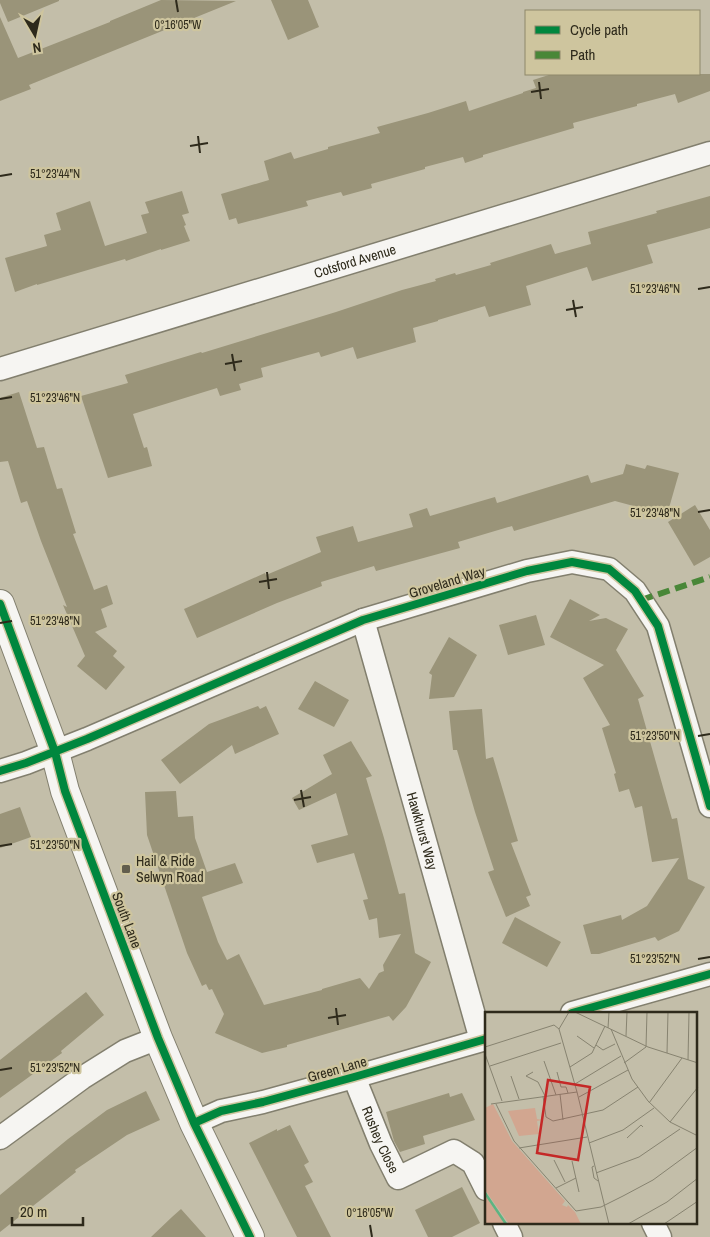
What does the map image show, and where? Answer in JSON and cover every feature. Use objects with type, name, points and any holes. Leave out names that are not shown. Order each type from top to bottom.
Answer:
[{"type":"street","name":"Cotsford Avenue","points":[[0,369],[710,153]]},
{"type":"street","name":"Groveland Way","points":[[0,770],[26,763],[104,732],[363,620],[536,570],[572,562],[609,569],[635,590],[658,626],[710,806]]},
{"type":"street","name":"South Lane","points":[[0,604],[55,752],[65,791],[158,1038],[194,1123],[250,1237]]},
{"type":"street","name":"Hawkhurst Way","points":[[363,620],[484,1039]]},
{"type":"street","points":[[576,1012],[710,974]]},
{"type":"street","points":[[0,1138],[82,1078],[125,1051],[158,1038]]},
{"type":"street","name":"Green Lane","points":[[194,1123],[221,1111],[263,1102],[484,1039]]},
{"type":"street","name":"Rushey Close","points":[[354,1077],[381,1144],[398,1178],[454,1151],[473,1163],[485,1187]]},
{"type":"street","points":[[505,1224],[512,1237]]},
{"type":"street","points":[[654,1224],[660,1237]]},
{"type":"building","points":[[0,0],[59,0],[59,1],[8,22]]},
{"type":"building","points":[[161,0],[236,1],[29,85],[31,89],[0,101],[0,17],[18,58]]},
{"type":"building","points":[[271,0],[308,0],[319,27],[288,40]]},
{"type":"building","points":[[710,74],[710,91],[678,103],[675,94],[637,104],[637,106],[573,123],[574,128],[483,155],[483,157],[465,163],[463,157],[425,167],[425,169],[371,184],[372,188],[343,196],[341,192],[306,201],[308,206],[238,224],[236,218],[229,220],[221,194],[269,180],[264,161],[291,152],[294,159],[328,149],[328,147],[380,133],[377,127],[466,101],[469,111],[536,88],[533,80],[549,75]]},
{"type":"building","points":[[182,191],[189,213],[182,215],[190,241],[126,261],[125,259],[37,284],[15,292],[5,258],[47,246],[44,235],[61,230],[56,213],[90,201],[105,246],[147,233],[141,215],[149,213],[145,202]]},
{"type":"building","points":[[710,196],[710,228],[647,245],[653,263],[592,281],[587,267],[526,286],[531,305],[489,317],[485,306],[413,328],[416,342],[357,359],[353,347],[321,357],[319,352],[261,368],[263,377],[239,384],[241,390],[220,396],[217,388],[133,414],[144,448],[147,447],[152,466],[108,478],[81,396],[128,383],[125,375],[336,312],[436,281],[435,279],[491,265],[490,263],[551,244],[555,254],[591,244],[588,232]]},
{"type":"building","points":[[19,392],[37,448],[44,447],[57,489],[62,488],[76,533],[73,534],[94,590],[107,585],[113,604],[101,609],[107,627],[95,632],[117,651],[113,656],[125,667],[106,690],[77,666],[85,656],[63,605],[67,607],[27,501],[21,503],[8,461],[0,462],[0,398]]},
{"type":"building","points":[[626,464],[645,469],[647,465],[679,473],[667,515],[615,501],[514,531],[512,526],[458,542],[460,548],[376,571],[374,566],[321,582],[322,586],[277,603],[197,638],[184,609],[265,573],[266,575],[321,552],[316,537],[353,526],[358,542],[413,527],[409,514],[427,508],[430,516],[495,497],[497,503],[588,475],[591,483],[623,474]]},
{"type":"building","points":[[695,505],[710,530],[710,557],[694,566],[668,522]]},
{"type":"building","points":[[570,599],[600,615],[589,621],[606,618],[628,629],[616,650],[644,696],[638,699],[672,819],[677,818],[688,879],[705,887],[679,931],[658,941],[655,937],[599,954],[591,954],[583,925],[621,915],[622,920],[647,906],[679,858],[652,862],[642,806],[635,808],[629,789],[619,792],[614,774],[616,773],[602,728],[610,725],[583,678],[604,665],[550,637]]},
{"type":"building","points":[[536,615],[545,645],[508,655],[499,625]]},
{"type":"building","points":[[449,637],[477,655],[454,697],[429,699],[432,675],[429,673]]},
{"type":"building","points":[[315,681],[349,700],[334,727],[298,709]]},
{"type":"building","points":[[258,706],[260,709],[266,706],[279,734],[235,754],[232,745],[180,784],[161,760],[209,724]]},
{"type":"building","points":[[482,709],[486,759],[493,757],[518,841],[511,843],[531,895],[526,897],[530,906],[506,917],[488,872],[494,870],[457,750],[453,750],[449,711]]},
{"type":"building","points":[[351,741],[372,776],[366,778],[399,894],[405,893],[415,953],[431,962],[406,1007],[393,1021],[389,1016],[262,1053],[215,1033],[224,1014],[212,989],[209,990],[206,984],[202,986],[187,953],[147,835],[145,792],[176,791],[178,817],[193,816],[195,838],[207,872],[235,863],[243,883],[202,897],[218,942],[227,960],[239,954],[264,1005],[360,978],[369,989],[379,973],[384,971],[383,965],[401,934],[379,938],[377,918],[369,920],[363,900],[368,899],[354,853],[317,863],[311,845],[348,835],[336,793],[299,810],[292,798],[332,774],[323,755]]},
{"type":"building","points":[[20,807],[31,837],[0,848],[0,814]]},
{"type":"building","points":[[515,917],[561,942],[547,967],[502,943]]},
{"type":"building","points":[[86,992],[104,1015],[61,1051],[62,1053],[0,1098],[0,1060]]},
{"type":"building","points":[[146,1091],[160,1120],[127,1135],[75,1170],[76,1172],[0,1232],[0,1195],[68,1139],[107,1110]]},
{"type":"building","points":[[449,1093],[450,1097],[462,1093],[475,1120],[423,1136],[425,1144],[400,1152],[394,1141],[386,1112]]},
{"type":"building","points":[[290,1125],[309,1162],[304,1165],[313,1182],[305,1186],[331,1237],[297,1237],[249,1143],[277,1129],[277,1131]]},
{"type":"building","points":[[462,1187],[480,1223],[452,1237],[428,1237],[415,1210]]},
{"type":"building","points":[[181,1209],[206,1237],[151,1237],[172,1217]]},
{"type":"marked path","points":[[641,600],[710,577]]},
{"type":"cycle path","points":[[0,771],[87,739],[363,620],[527,571],[572,562],[609,569],[635,591],[658,626],[710,806]]},
{"type":"cycle path","points":[[0,604],[55,752],[65,791],[158,1038],[194,1123],[250,1237]]},
{"type":"cycle path","points":[[576,1012],[710,974]]},
{"type":"cycle path","points":[[194,1123],[221,1111],[263,1102],[485,1039]]},
{"type":"place","name":"Hail & Ride Selwyn Road","points":[[126,869]]}]
